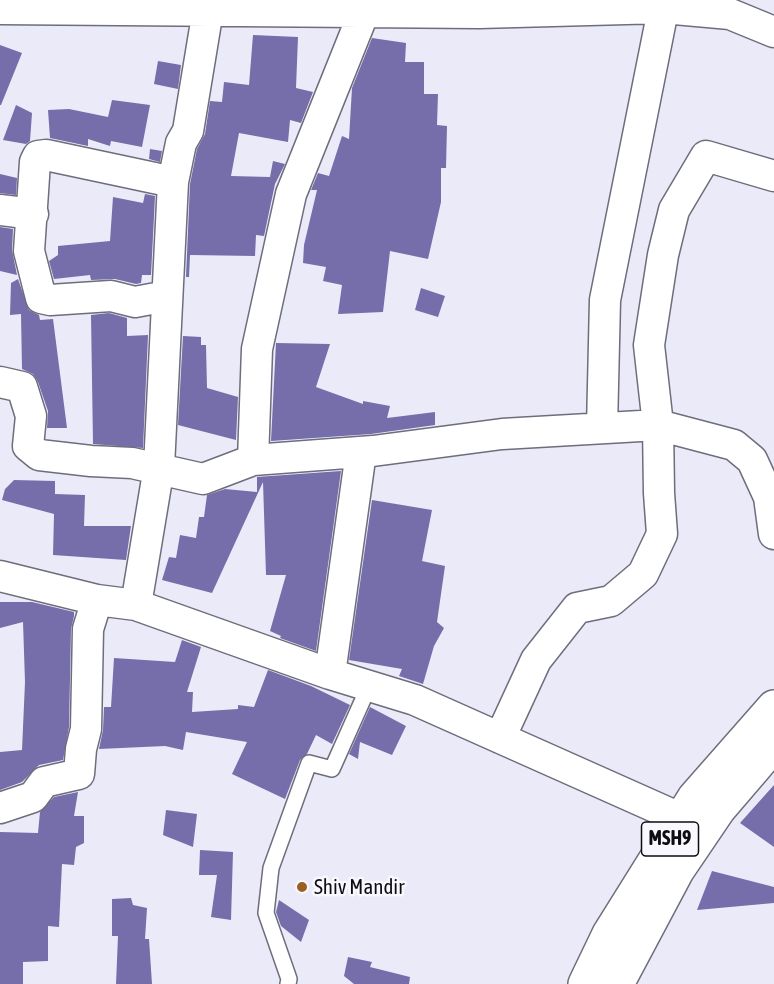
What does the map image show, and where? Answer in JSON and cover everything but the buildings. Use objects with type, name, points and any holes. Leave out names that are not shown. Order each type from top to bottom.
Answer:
[{"type":"main road","name":"MSH9","points":[[585,984],[609,934],[692,826],[694,798],[774,707]]},
{"type":"main road","points":[[617,984],[677,871],[692,826],[718,809],[774,745]]},
{"type":"street","points":[[602,428],[605,300],[664,4]]},
{"type":"street","points":[[0,9],[479,13],[664,4],[730,14],[774,32]]},
{"type":"street","points":[[136,605],[159,467],[173,182],[181,143],[188,131],[208,10]]},
{"type":"street","points":[[253,460],[257,349],[291,194],[364,12]]},
{"type":"street","points":[[167,296],[135,302],[111,296],[50,300],[41,298],[29,251],[35,162],[38,156],[173,182]]},
{"type":"street","points":[[500,738],[536,660],[577,608],[611,601],[643,574],[662,534],[658,425],[649,345],[655,301],[674,210],[706,156],[774,176]]},
{"type":"street","points":[[0,210],[33,214]]},
{"type":"street","points":[[605,300],[655,301]]},
{"type":"street","points":[[0,382],[22,387],[31,416],[28,446],[39,455],[159,467],[203,479],[253,460],[361,452],[502,434],[658,425],[734,445],[752,460],[769,497],[774,534]]},
{"type":"street","points":[[330,674],[361,452]]},
{"type":"street","points":[[0,576],[97,600],[136,605],[330,674],[415,700],[692,826]]},
{"type":"street","points":[[0,808],[33,798],[44,782],[79,774],[81,749],[86,729],[88,629],[97,600]]},
{"type":"lane","points":[[288,984],[289,979],[266,913],[271,868],[309,763],[332,769],[369,686]]},
{"type":"place","name":"Shiv Mandir","points":[[302,887]]}]
